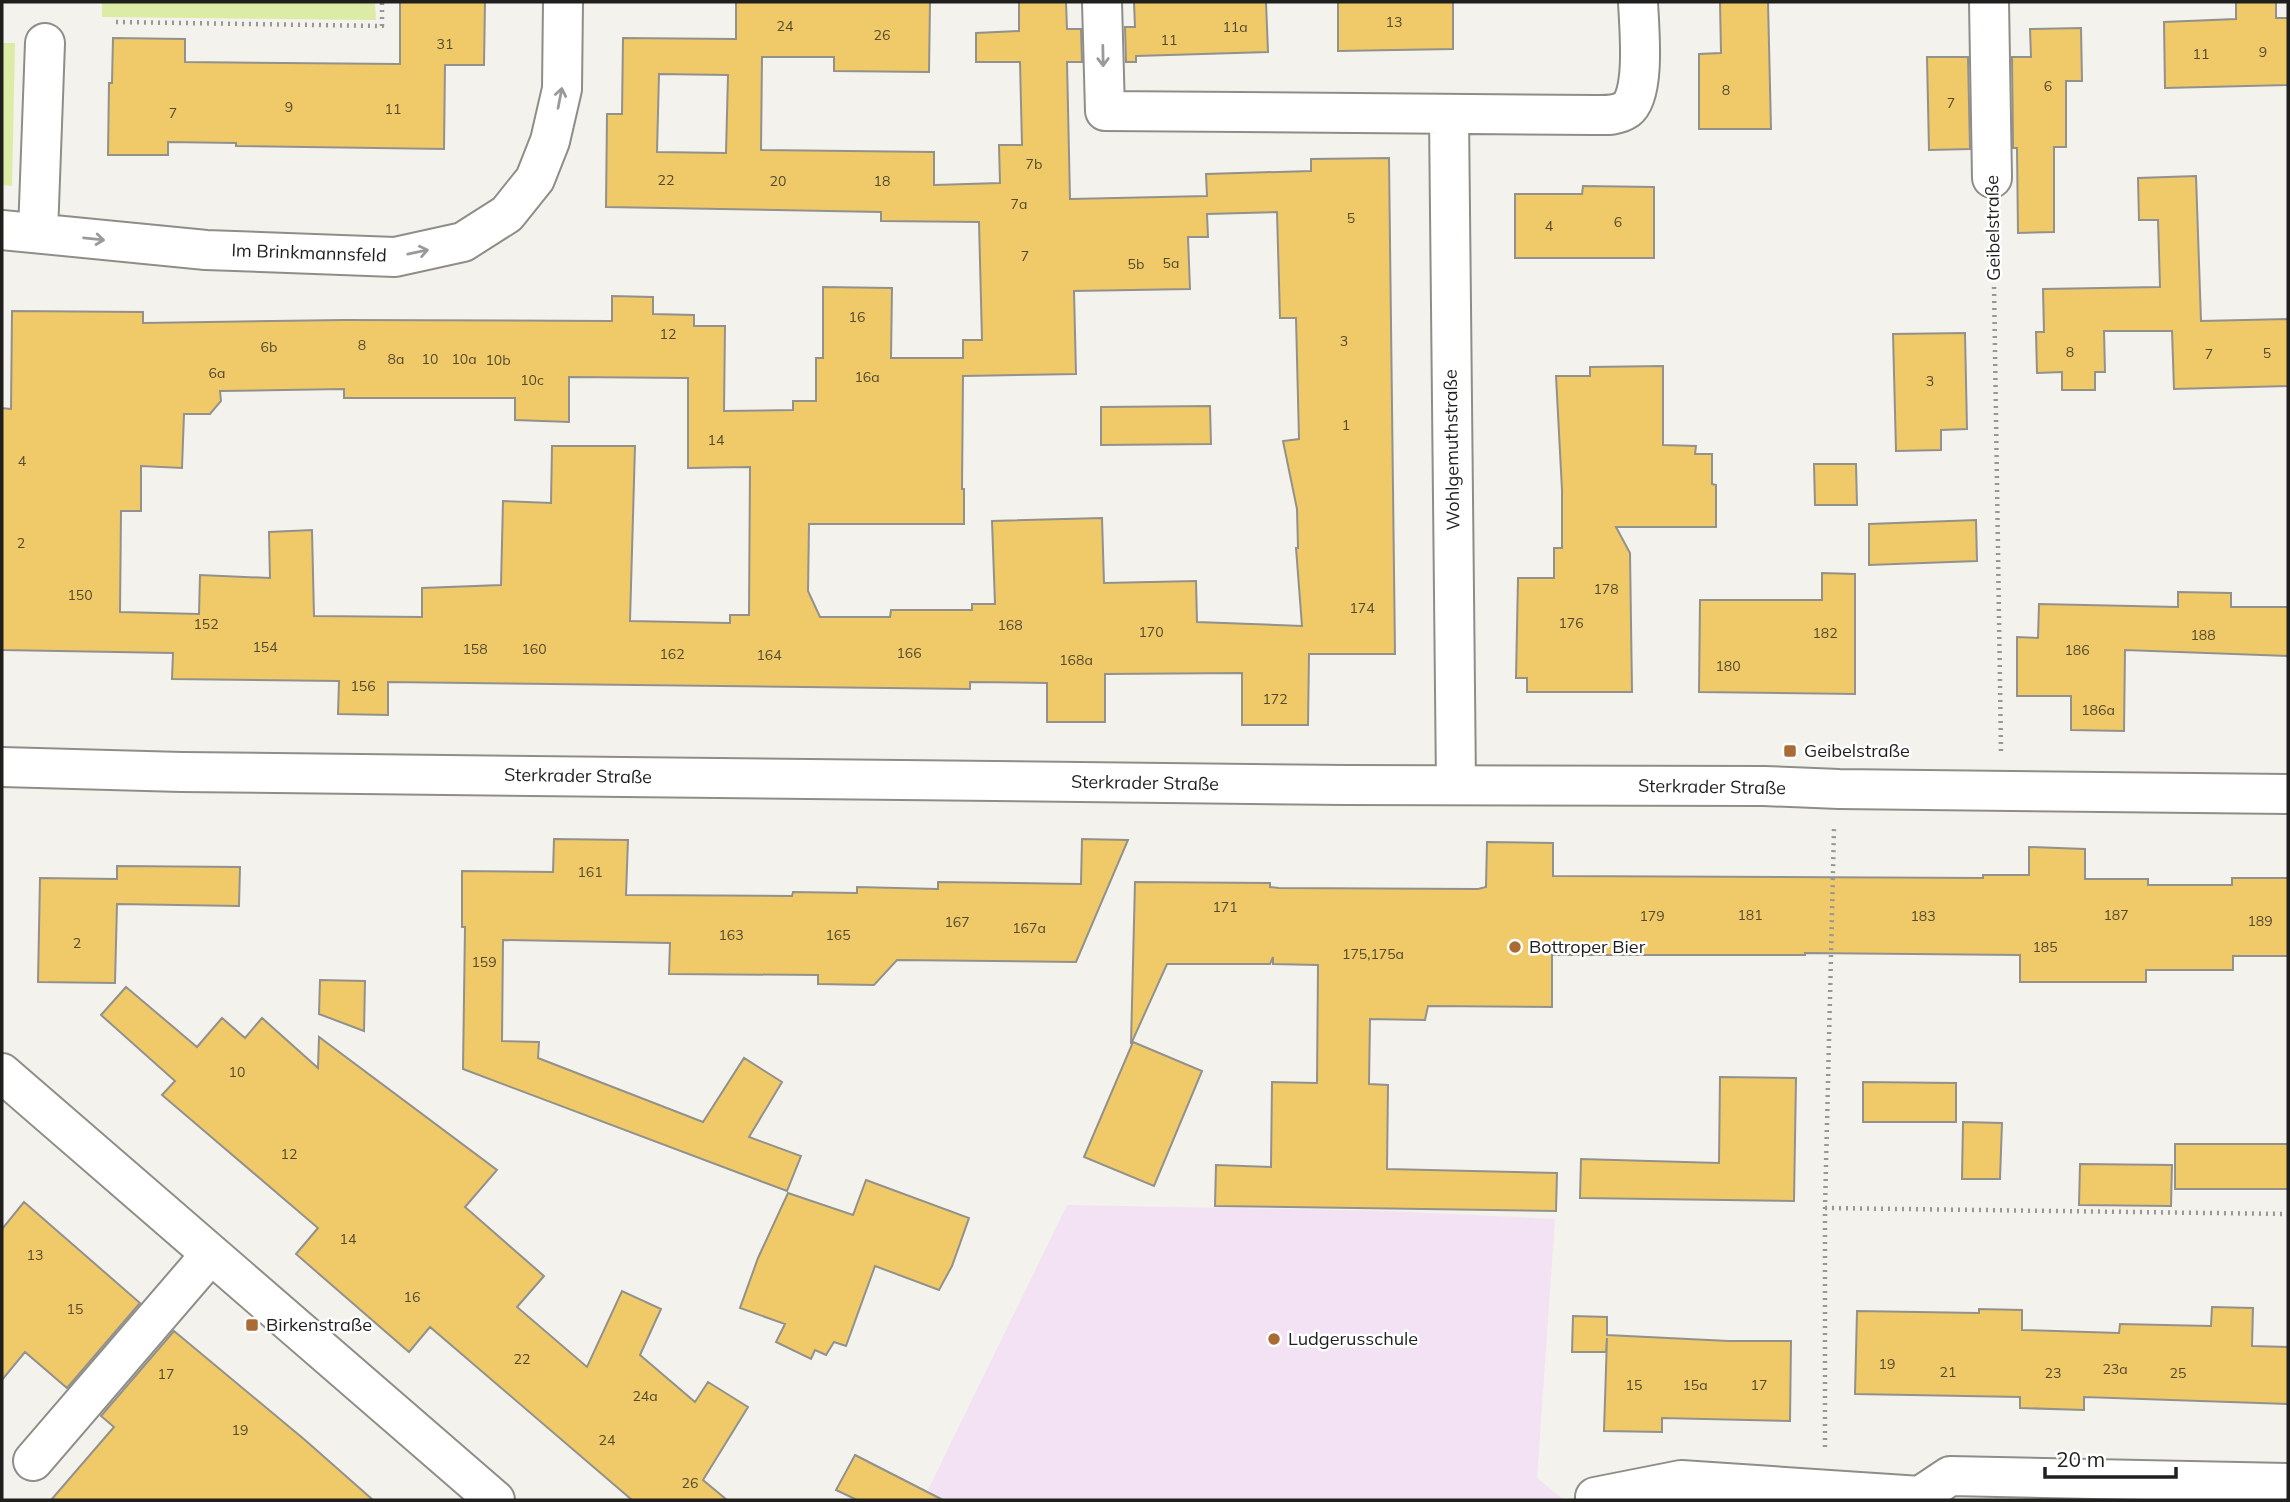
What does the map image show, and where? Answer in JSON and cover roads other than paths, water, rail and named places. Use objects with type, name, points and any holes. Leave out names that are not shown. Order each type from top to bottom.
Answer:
[{"type":"street","name":"Im Brinkmannsfeld","points":[[20,232],[206,250],[395,257],[463,242],[507,214],[535,179],[551,141],[562,89],[563,2]]},
{"type":"street","points":[[1102,2],[1105,111],[1449,115],[1615,115],[1628,108],[1635,99],[1639,67],[1638,2]]},
{"type":"street","name":"Geibelstraße","points":[[1989,2],[1992,178]]},
{"type":"street","points":[[20,232],[45,43]]},
{"type":"street","name":"Wohlgemuthstraße","points":[[1449,115],[1456,786]]},
{"type":"street","name":"Sterkrader Straße","points":[[2,767],[182,772],[1456,786],[1764,786],[2288,794]]},
{"type":"street","points":[[2,1073],[495,1500]]},
{"type":"street","points":[[33,1461],[211,1254]]},
{"type":"street","points":[[1595,1497],[1681,1480],[1919,1498],[1950,1476],[2210,1491],[2288,1483]]},
{"type":"place","name":"Geibelstraße","points":[[1790,751]]},
{"type":"place","name":"Bottroper Bier","points":[[1515,947]]},
{"type":"place","name":"Birkenstraße","points":[[252,1325]]},
{"type":"place","name":"Ludgerusschule","points":[[1274,1339]]}]
